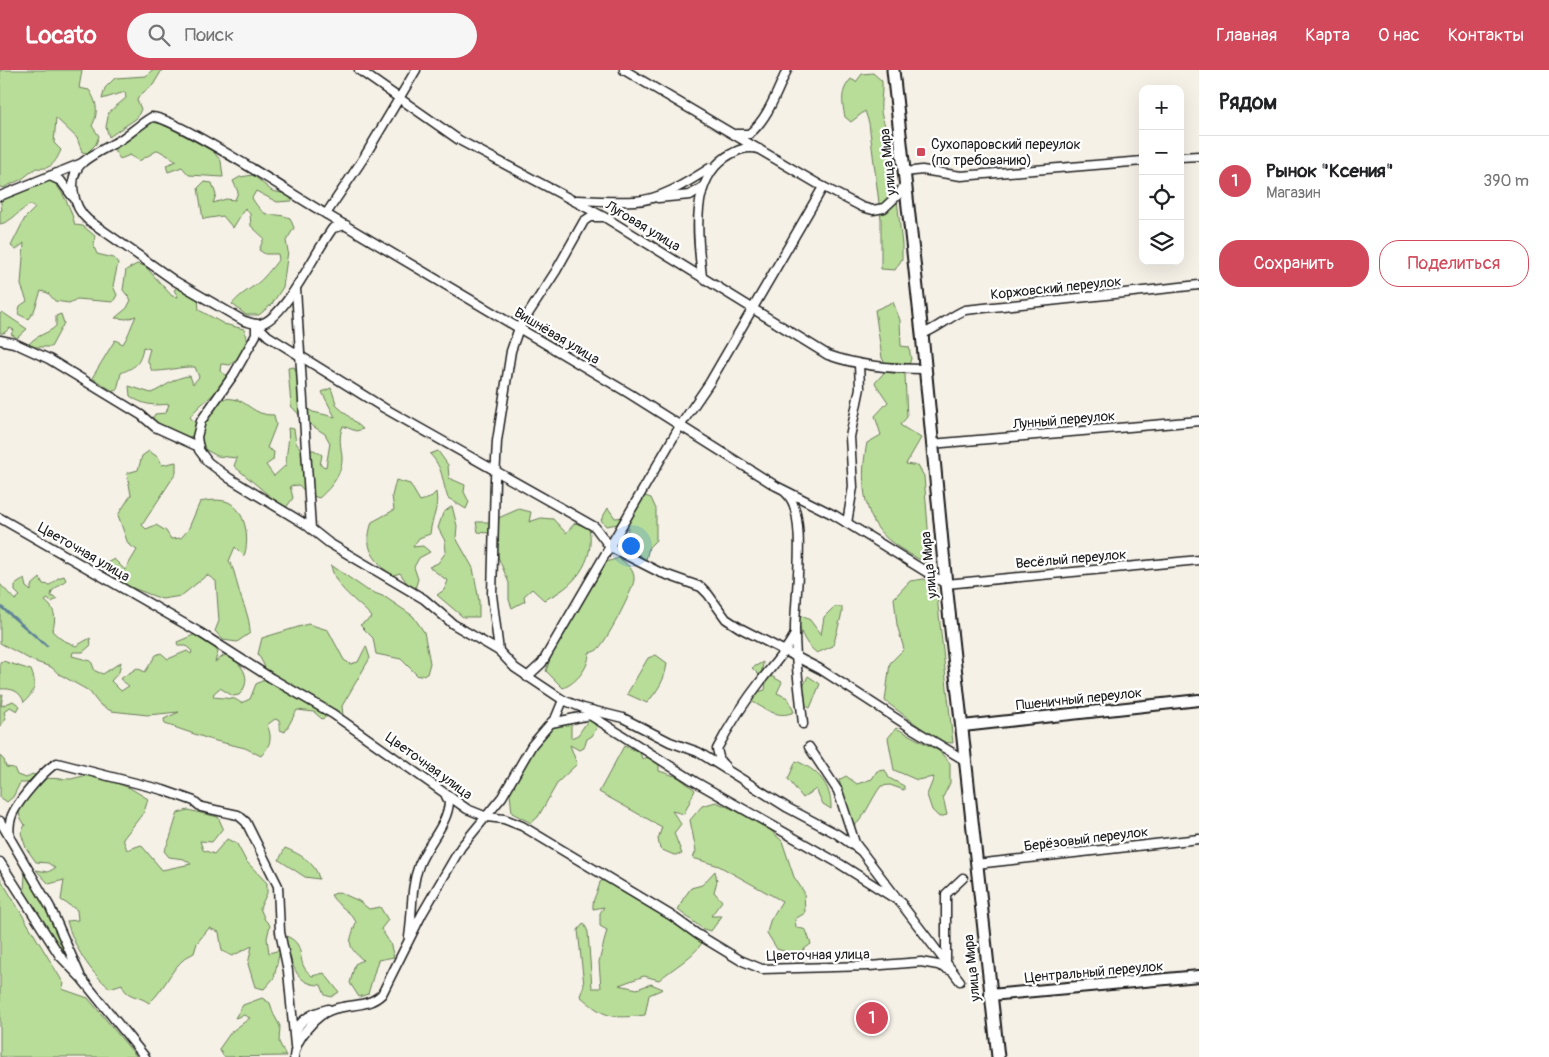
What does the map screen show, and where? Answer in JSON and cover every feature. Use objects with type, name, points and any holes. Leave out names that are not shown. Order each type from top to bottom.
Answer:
[{"type":"main road","name":"улица Мира","points":[[893,70],[922,334],[931,444],[998,1057]]},
{"type":"street","name":"Луговая улица","points":[[359,70],[459,140],[606,218],[702,277],[752,311],[828,355],[859,364],[925,369]]},
{"type":"street","points":[[326,214],[416,70]]},
{"type":"street","points":[[624,70],[823,187],[862,207],[873,210],[884,208],[893,202],[900,193],[905,176],[922,170],[961,176],[1139,161]]},
{"type":"street","points":[[729,132],[743,135],[755,129],[770,106],[787,70]]},
{"type":"street","name":"Вишнёвая улица","points":[[82,162],[152,118],[164,119],[202,139],[519,328],[776,486],[847,523],[946,584]]},
{"type":"street","points":[[646,199],[679,186],[740,149],[761,149]]},
{"type":"street","points":[[1184,158],[1199,156]]},
{"type":"street","points":[[0,196],[82,162]]},
{"type":"street","points":[[76,204],[73,191],[74,179],[82,162]]},
{"type":"street","points":[[702,277],[699,234],[703,186],[708,174],[717,164]]},
{"type":"street","points":[[50,176],[61,181],[69,190],[82,214],[88,220],[99,226],[145,262],[244,321],[256,324],[267,321],[296,288],[333,228],[346,225]]},
{"type":"street","points":[[575,200],[636,201],[690,195],[703,186]]},
{"type":"street","points":[[527,677],[542,662],[680,426],[710,382],[823,187]]},
{"type":"street","points":[[499,651],[492,595],[497,442],[511,351],[519,328],[556,270],[584,221],[590,217],[606,218]]},
{"type":"street","name":"Коржовский переулок","points":[[922,334],[939,327],[953,316],[965,310],[1199,285]]},
{"type":"street","points":[[296,288],[311,529]]},
{"type":"street","points":[[256,324],[268,336],[384,408],[595,527],[610,547],[652,569],[701,587],[726,619],[784,651],[797,656],[966,761]]},
{"type":"street","points":[[256,324],[256,335],[234,374],[201,421],[197,437],[199,447],[208,462],[229,478],[311,529],[329,543],[424,599],[453,624],[499,651],[514,668],[563,700],[602,714],[633,722],[670,742],[698,752],[788,808],[837,834],[861,851]]},
{"type":"street","points":[[0,340],[14,343],[49,359],[141,415],[155,427],[199,447]]},
{"type":"street","points":[[847,523],[853,487],[850,437],[860,388],[859,364]]},
{"type":"street","name":"Лунный переулок","points":[[931,444],[1199,421]]},
{"type":"street","points":[[776,486],[788,495],[794,503],[797,516],[799,564],[794,634],[803,724]]},
{"type":"street","name":"Цветочная улица","points":[[0,518],[225,647],[270,678],[365,736],[466,809],[486,816],[504,819],[536,834],[658,907],[740,960],[762,970],[921,962],[938,965],[952,971]]},
{"type":"street","name":"Весёлый переулок","points":[[946,584],[1199,560]]},
{"type":"street","points":[[726,768],[720,761],[717,749],[722,739],[744,704],[784,651],[794,634]]},
{"type":"street","points":[[294,1057],[296,1030],[301,1023],[317,1012],[354,1006],[377,999],[387,986],[454,859],[502,797],[539,736],[556,717],[563,700]]},
{"type":"street","name":"Пшеничный переулок","points":[[963,726],[1199,700]]},
{"type":"street","points":[[551,723],[602,714]]},
{"type":"street","points":[[590,715],[694,782],[840,864],[902,903]]},
{"type":"street","points":[[809,747],[838,791],[850,831],[861,851],[960,981]]},
{"type":"street","points":[[10,838],[9,826],[14,809],[47,768],[57,763],[163,790],[194,802],[201,807],[238,815],[246,822],[278,886],[280,932],[293,1012],[295,1046]]},
{"type":"street","points":[[408,944],[411,897],[415,878],[425,851],[447,813],[449,802],[444,794]]},
{"type":"street","points":[[0,821],[50,907],[82,979]]},
{"type":"street","name":"Берёзовый переулок","points":[[976,864],[1199,838]]},
{"type":"street","points":[[0,862],[45,934],[66,963],[82,979],[145,1057]]},
{"type":"street","points":[[946,964],[946,894],[963,878]]},
{"type":"street","name":"Центральный переулок","points":[[990,995],[1199,976]]},
{"type":"green space","points":[[0,70],[82,70],[79,88],[89,90],[96,107],[96,116],[92,126],[99,136],[96,144],[87,153],[82,152],[77,138],[56,118],[54,143],[61,150],[52,165],[45,168],[36,168],[22,179],[3,188],[0,187]]},
{"type":"green space","points":[[152,70],[162,70],[153,85],[140,95],[137,100],[141,109],[137,118],[109,137],[106,127],[109,112],[126,98],[125,92],[102,99],[105,88],[115,78],[146,76]]},
{"type":"green space","points":[[873,73],[882,81],[881,113],[885,125],[896,190],[902,259],[895,270],[881,269],[881,219],[869,123],[865,111],[851,122],[845,117],[843,106],[843,92],[847,83],[851,79],[856,82],[862,74]]},
{"type":"green space","points":[[153,119],[212,150],[221,161],[223,177],[189,175],[182,167],[168,172],[166,165],[177,161],[158,150],[139,161],[130,155],[120,159],[112,147]]},
{"type":"green space","points":[[253,175],[272,191],[290,195],[292,201],[277,202],[256,191],[252,198],[261,211],[290,218],[294,228],[286,241],[288,251],[283,287],[272,304],[259,315],[246,315],[232,304],[264,277],[279,259],[278,254],[265,254],[259,250],[264,238],[251,226],[250,214],[245,208],[233,228],[223,216],[203,219],[198,188],[204,182],[212,183],[216,195],[213,203],[226,199],[235,200],[238,192],[233,181],[240,177]]},
{"type":"green space","points":[[50,178],[66,199],[75,225],[83,226],[95,236],[94,247],[97,254],[114,258],[118,263],[113,286],[117,295],[113,302],[77,299],[69,303],[55,301],[48,293],[41,291],[34,311],[28,319],[18,314],[20,306],[27,301],[21,285],[24,243],[16,250],[11,246],[25,218],[35,208],[30,205],[8,221],[0,224],[0,211],[2,210],[0,198]]},
{"type":"green space","points":[[137,264],[145,266],[172,296],[178,297],[174,290],[179,286],[198,298],[199,310],[224,324],[244,329],[247,343],[240,356],[230,365],[221,364],[220,371],[229,377],[190,417],[197,425],[193,436],[184,438],[151,421],[155,414],[166,413],[169,404],[153,405],[139,401],[130,396],[129,386],[151,393],[175,380],[190,376],[193,384],[199,377],[195,367],[152,371],[147,359],[150,349],[143,347],[137,364],[121,373],[117,390],[113,391],[92,378],[115,340],[123,344],[136,316],[127,319],[115,318],[127,308],[131,300],[123,290],[126,270]]},
{"type":"green space","points":[[893,302],[900,320],[901,346],[909,347],[911,359],[905,375],[907,417],[900,425],[921,438],[906,464],[918,466],[924,476],[931,566],[900,548],[880,532],[868,509],[865,496],[864,469],[867,443],[881,435],[875,416],[888,402],[875,383],[888,368],[882,358],[875,310]]},
{"type":"green space","points":[[2,312],[27,329],[17,338],[11,334],[14,330],[10,328],[4,333],[0,333],[0,314]]},
{"type":"green space","points":[[61,314],[64,323],[51,347],[32,347],[29,344],[56,326],[56,316]]},
{"type":"green space","points":[[294,367],[298,375],[304,407],[313,412],[335,417],[322,392],[331,388],[337,406],[363,429],[356,431],[343,426],[340,438],[341,469],[328,490],[319,498],[307,494],[299,485],[290,486],[293,498],[285,509],[234,466],[237,458],[217,456],[201,447],[201,440],[206,422],[221,399],[238,400],[255,411],[274,415],[276,425],[267,448],[274,452],[273,460],[266,465],[274,476],[286,465],[289,438],[288,428],[294,429],[296,443],[302,451],[314,450],[322,455],[320,465],[326,467],[330,443],[325,434],[305,421],[291,406],[288,368]]},
{"type":"green space","points":[[149,451],[159,458],[162,465],[176,462],[176,473],[142,525],[146,529],[156,525],[166,531],[171,539],[181,538],[188,530],[200,502],[210,500],[228,502],[234,506],[243,518],[247,542],[244,556],[235,547],[229,561],[234,571],[247,615],[250,633],[237,642],[223,640],[215,631],[219,621],[216,581],[207,575],[181,596],[162,599],[130,587],[116,578],[107,563],[114,559],[125,570],[137,550],[128,544],[118,515],[131,495],[127,473],[138,470],[142,456]]},
{"type":"green space","points":[[438,451],[448,465],[449,478],[465,485],[464,492],[469,502],[466,509],[448,498],[438,465],[430,454]]},
{"type":"green space","points":[[396,480],[410,484],[420,501],[430,498],[436,492],[436,508],[430,534],[419,538],[413,547],[423,546],[430,552],[419,558],[414,567],[418,579],[415,589],[409,586],[400,573],[391,576],[375,558],[369,546],[369,531],[372,522],[394,510],[392,496]]},
{"type":"green space","points":[[642,495],[651,498],[656,509],[656,540],[649,547],[646,560],[639,555],[627,534],[629,522],[606,526],[601,520],[608,508],[615,518],[626,517]]},
{"type":"green space","points":[[452,506],[457,526],[456,538],[473,568],[479,601],[479,617],[463,617],[437,595],[444,590],[448,581],[429,567],[438,563],[446,552],[445,541],[438,528],[443,513]]},
{"type":"green space","points":[[519,509],[531,512],[529,522],[541,518],[553,519],[566,533],[575,523],[589,528],[590,540],[589,552],[585,563],[573,581],[555,595],[544,600],[532,589],[524,596],[525,601],[512,608],[509,600],[509,583],[488,533],[478,532],[476,522],[489,522]]},
{"type":"green space","points":[[619,558],[628,565],[634,576],[629,595],[601,646],[594,652],[589,653],[587,664],[581,674],[573,683],[563,688],[546,671],[552,653],[606,562]]},
{"type":"green space","points":[[331,565],[367,590],[385,597],[413,616],[424,632],[430,663],[427,674],[418,676],[401,659],[376,654],[373,638],[360,625],[372,617],[342,588],[333,573]]},
{"type":"green space","points":[[64,576],[66,580],[52,591],[51,596],[57,599],[52,602],[47,599],[45,601],[51,607],[54,614],[52,631],[61,639],[76,646],[90,638],[91,645],[83,652],[73,652],[72,656],[91,661],[95,671],[103,674],[121,662],[119,672],[111,681],[121,691],[129,686],[120,679],[137,668],[145,672],[156,655],[161,653],[168,659],[187,651],[191,654],[192,651],[186,646],[178,646],[177,642],[196,634],[216,643],[215,648],[218,652],[215,662],[226,654],[237,662],[246,677],[246,683],[239,695],[233,696],[220,688],[214,693],[213,697],[235,699],[241,703],[250,699],[256,684],[266,679],[264,665],[258,654],[262,638],[308,624],[328,630],[344,660],[350,664],[358,662],[366,646],[370,658],[342,706],[343,716],[328,716],[322,719],[314,712],[297,710],[285,732],[280,730],[280,721],[275,719],[267,725],[270,742],[261,756],[245,748],[212,740],[165,724],[164,719],[179,712],[148,715],[111,711],[99,704],[89,691],[59,674],[51,667],[33,661],[0,643],[0,584],[15,600],[20,596],[15,591],[15,585],[24,579],[26,587],[31,591],[31,586],[40,578],[43,584],[50,585],[58,578]]},
{"type":"green space","points":[[924,579],[936,587],[953,743],[940,742],[885,701],[890,663],[904,649],[897,625],[894,598],[910,581]]},
{"type":"green space","points":[[834,607],[842,607],[842,613],[833,646],[817,653],[805,640],[796,613],[810,620],[821,635],[824,617]]},
{"type":"green space","points":[[656,655],[667,663],[665,675],[647,703],[627,694],[648,658]]},
{"type":"green space","points":[[3,661],[31,670],[34,688],[31,695],[24,702],[15,691],[0,689],[0,662]]},
{"type":"green space","points":[[763,662],[762,671],[782,682],[777,693],[788,698],[794,712],[776,714],[747,699],[754,693],[765,690],[766,682],[752,668]]},
{"type":"green space","points":[[808,676],[820,684],[810,708],[806,706],[803,687]]},
{"type":"green space","points":[[3,694],[1,706],[13,701],[20,706],[17,711],[10,707],[4,712],[6,719],[0,726],[0,696]]},
{"type":"green space","points":[[589,719],[597,727],[592,736],[587,739],[584,748],[579,750],[570,745],[577,764],[558,782],[538,817],[531,823],[512,813],[510,794],[514,775],[525,757],[553,725],[565,721],[571,724],[571,738],[578,735]]},
{"type":"green space","points":[[896,728],[939,751],[950,763],[950,783],[943,797],[947,815],[939,817],[932,810],[927,795],[934,777],[917,780],[894,770],[888,738]]},
{"type":"green space","points":[[624,746],[640,752],[642,759],[652,756],[659,764],[659,771],[678,777],[695,790],[684,814],[672,811],[681,824],[674,833],[682,854],[674,855],[660,849],[658,839],[662,827],[599,792]]},
{"type":"green space","points":[[0,756],[4,760],[6,767],[14,768],[17,775],[26,778],[32,774],[35,775],[27,783],[20,783],[13,797],[7,802],[0,797]]},
{"type":"green space","points":[[796,761],[810,768],[822,779],[829,792],[831,809],[823,804],[816,789],[803,798],[788,779]]},
{"type":"green space","points":[[885,770],[889,778],[904,786],[904,790],[890,785],[881,786],[861,819],[853,827],[839,780],[846,776],[857,784],[872,779],[877,771]]},
{"type":"green space","points":[[91,774],[130,788],[148,799],[144,812],[123,839],[127,850],[141,845],[162,870],[191,864],[184,859],[169,857],[164,851],[178,813],[188,810],[218,817],[223,828],[212,842],[200,841],[203,850],[214,854],[227,839],[237,844],[246,861],[267,883],[267,893],[260,908],[265,920],[270,925],[267,938],[269,953],[280,950],[274,978],[264,989],[255,987],[248,964],[252,946],[232,956],[222,951],[219,932],[209,928],[197,943],[194,953],[180,962],[161,990],[149,1003],[126,992],[122,984],[110,988],[89,967],[73,939],[67,921],[78,920],[77,910],[61,900],[64,880],[49,884],[36,870],[48,872],[55,868],[48,863],[36,862],[26,848],[21,833],[25,825],[20,817],[18,806],[39,778],[71,779]]},
{"type":"green space","points":[[716,802],[762,822],[782,841],[794,877],[804,892],[805,913],[795,919],[796,927],[806,930],[811,944],[796,955],[777,949],[767,933],[770,921],[782,901],[719,866],[693,858],[696,851],[690,820],[702,806]]},
{"type":"green space","points":[[285,848],[302,856],[311,864],[315,868],[319,879],[305,877],[279,860]]},
{"type":"green space","points":[[715,871],[717,881],[714,892],[722,901],[711,916],[722,916],[711,931],[703,929],[678,910],[691,888],[702,885]]},
{"type":"green space","points":[[25,873],[43,901],[67,951],[67,958],[27,901],[24,891]]},
{"type":"green space","points":[[0,878],[64,984],[62,989],[88,998],[137,1057],[0,1057]]},
{"type":"green space","points":[[605,879],[647,904],[702,943],[688,958],[659,980],[644,976],[619,985],[637,989],[651,984],[663,989],[649,995],[645,1015],[617,1017],[603,1013],[580,996],[584,985],[578,930],[584,923],[588,932],[592,988],[601,988],[599,962],[607,930],[600,926],[600,913],[604,907],[593,909],[593,905],[600,882]]},
{"type":"green space","points":[[339,892],[359,901],[369,909],[380,907],[388,920],[381,929],[390,943],[394,957],[378,960],[368,994],[359,997],[350,983],[355,964],[363,960],[351,947],[352,934],[356,922],[351,914],[337,903],[331,895]]},
{"type":"green space","points":[[286,936],[296,942],[306,971],[312,976],[324,973],[339,992],[331,997],[325,995],[321,985],[312,984],[299,976],[292,964],[284,941]]},
{"type":"green space","points":[[262,998],[270,1003],[280,1026],[279,1042],[286,1056],[224,1057],[219,1049],[231,1032],[250,1018],[244,1015],[235,1018],[243,1005]]},
{"type":"waterway","points":[[0,606],[47,646]]},
{"type":"place","name":"Сухопаровский переулок (по требованию)","points":[[921,152]]},
{"type":"place","name":"Рынок \"Ксения\"","points":[[872,1018]]}]
